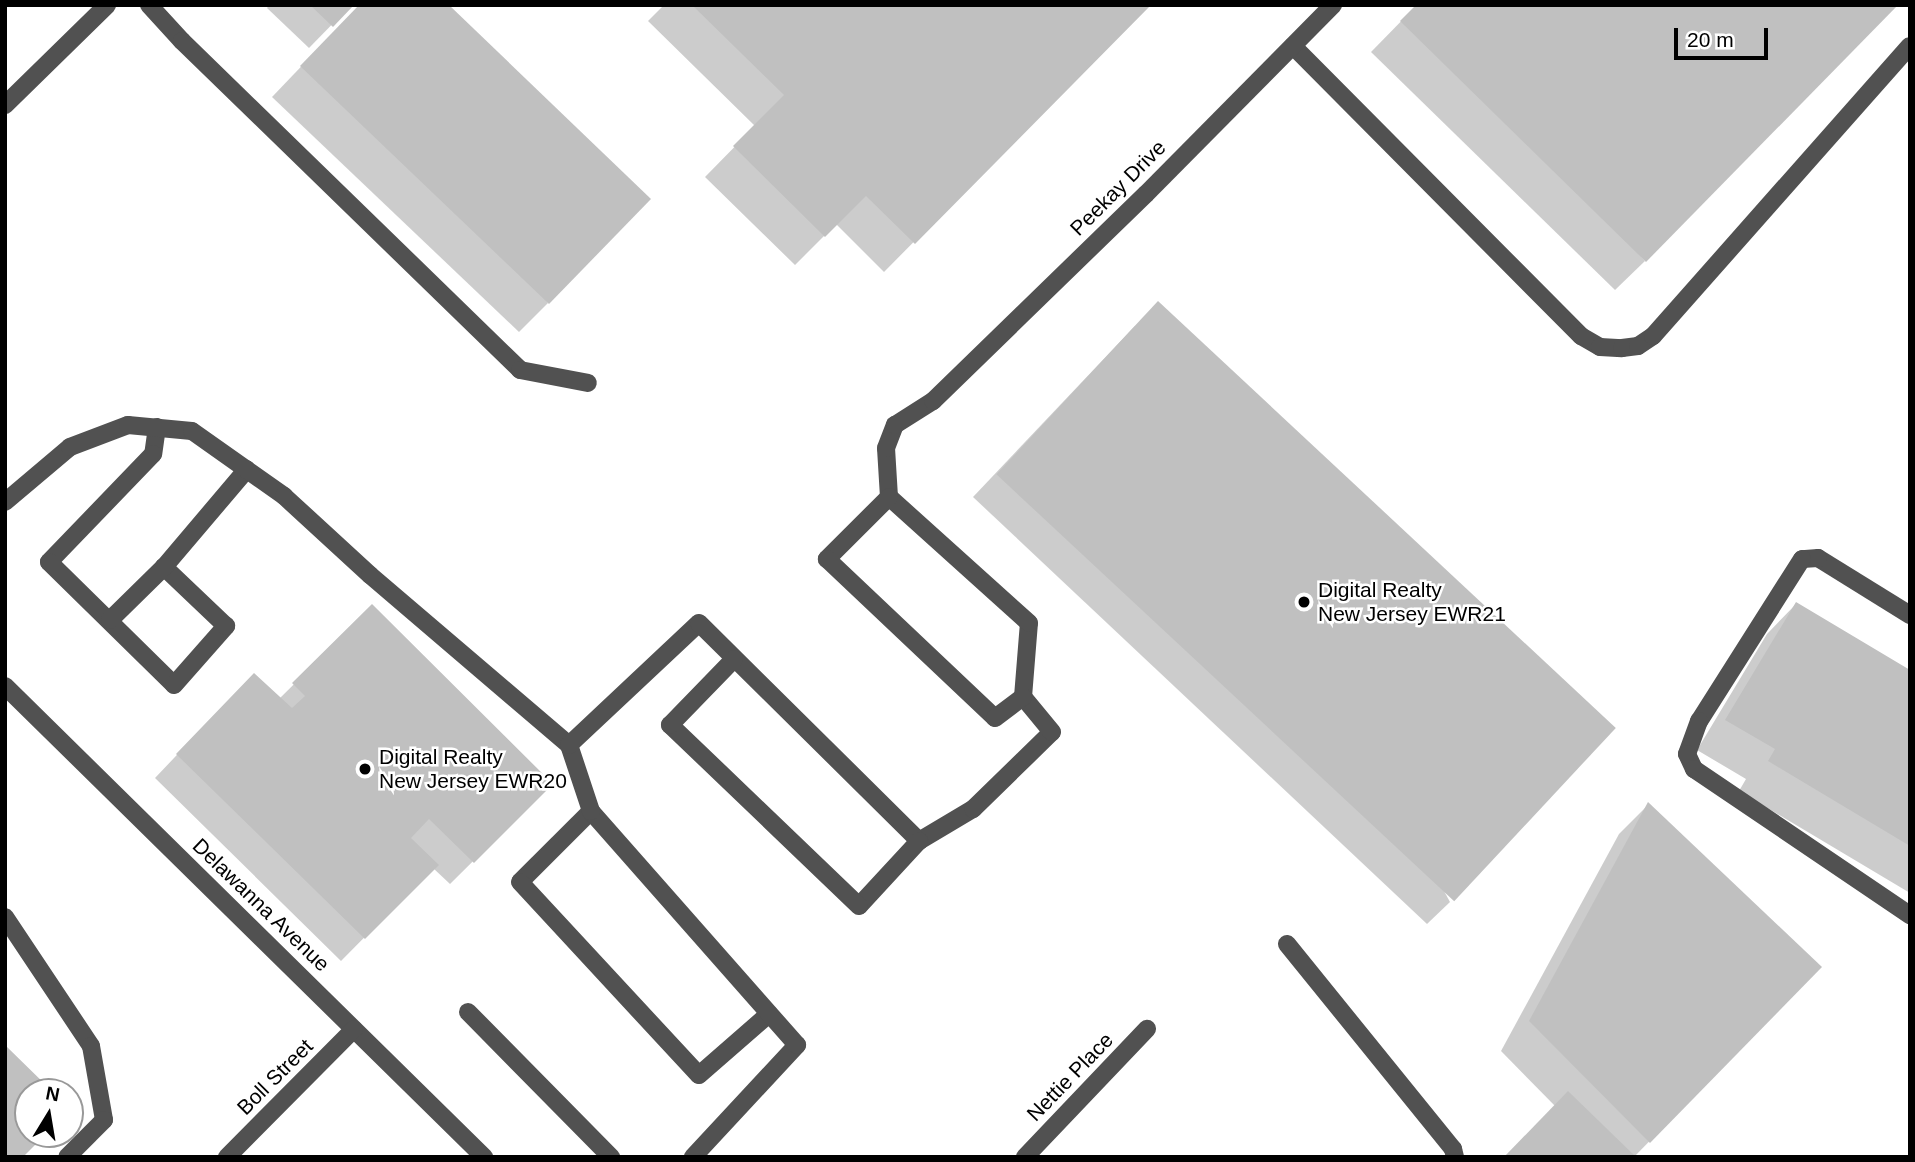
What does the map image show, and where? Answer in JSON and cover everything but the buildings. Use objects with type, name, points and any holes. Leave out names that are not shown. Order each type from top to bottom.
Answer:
[{"type":"street","points":[[5,105],[107,5]]},
{"type":"street","points":[[149,5],[182,41],[520,370],[588,383]]},
{"type":"street","name":"Peekay Drive","points":[[889,497],[886,448],[895,425],[933,401],[1333,5]]},
{"type":"street","points":[[1293,46],[1581,336],[1600,347],[1622,348],[1638,346],[1653,336],[1910,46]]},
{"type":"street","points":[[5,502],[69,447],[128,425],[192,431],[284,496],[370,575],[569,745],[591,811],[797,1045],[693,1157]]},
{"type":"street","points":[[157,427],[153,454],[49,562],[174,685],[226,626],[164,567]]},
{"type":"street","points":[[110,620],[164,567],[247,469]]},
{"type":"street","points":[[734,659],[670,725],[859,906],[919,841],[972,809],[1052,732],[1023,697],[1029,623],[889,497],[827,559],[995,718],[1023,697]]},
{"type":"street","points":[[1910,615],[1818,558],[1802,559],[1699,721],[1687,754],[1694,769],[1910,915]]},
{"type":"street","points":[[569,745],[699,624],[919,841]]},
{"type":"street","name":"Delawanna Avenue","points":[[5,686],[484,1157]]},
{"type":"street","points":[[591,811],[520,882],[699,1075],[769,1014]]},
{"type":"street","points":[[5,917],[91,1046],[104,1119],[67,1157]]},
{"type":"street","points":[[1287,944],[1452,1149],[1455,1157]]},
{"type":"street","points":[[468,1012],[611,1157]]},
{"type":"street","name":"Boll Street","points":[[227,1157],[354,1029]]},
{"type":"street","name":"Nettie Place","points":[[1025,1157],[1147,1029]]},
{"type":"place","name":"Digital Realty New Jersey EWR21","points":[[1304,602]]},
{"type":"place","name":"Digital Realty New Jersey EWR20","points":[[365,769]]}]
